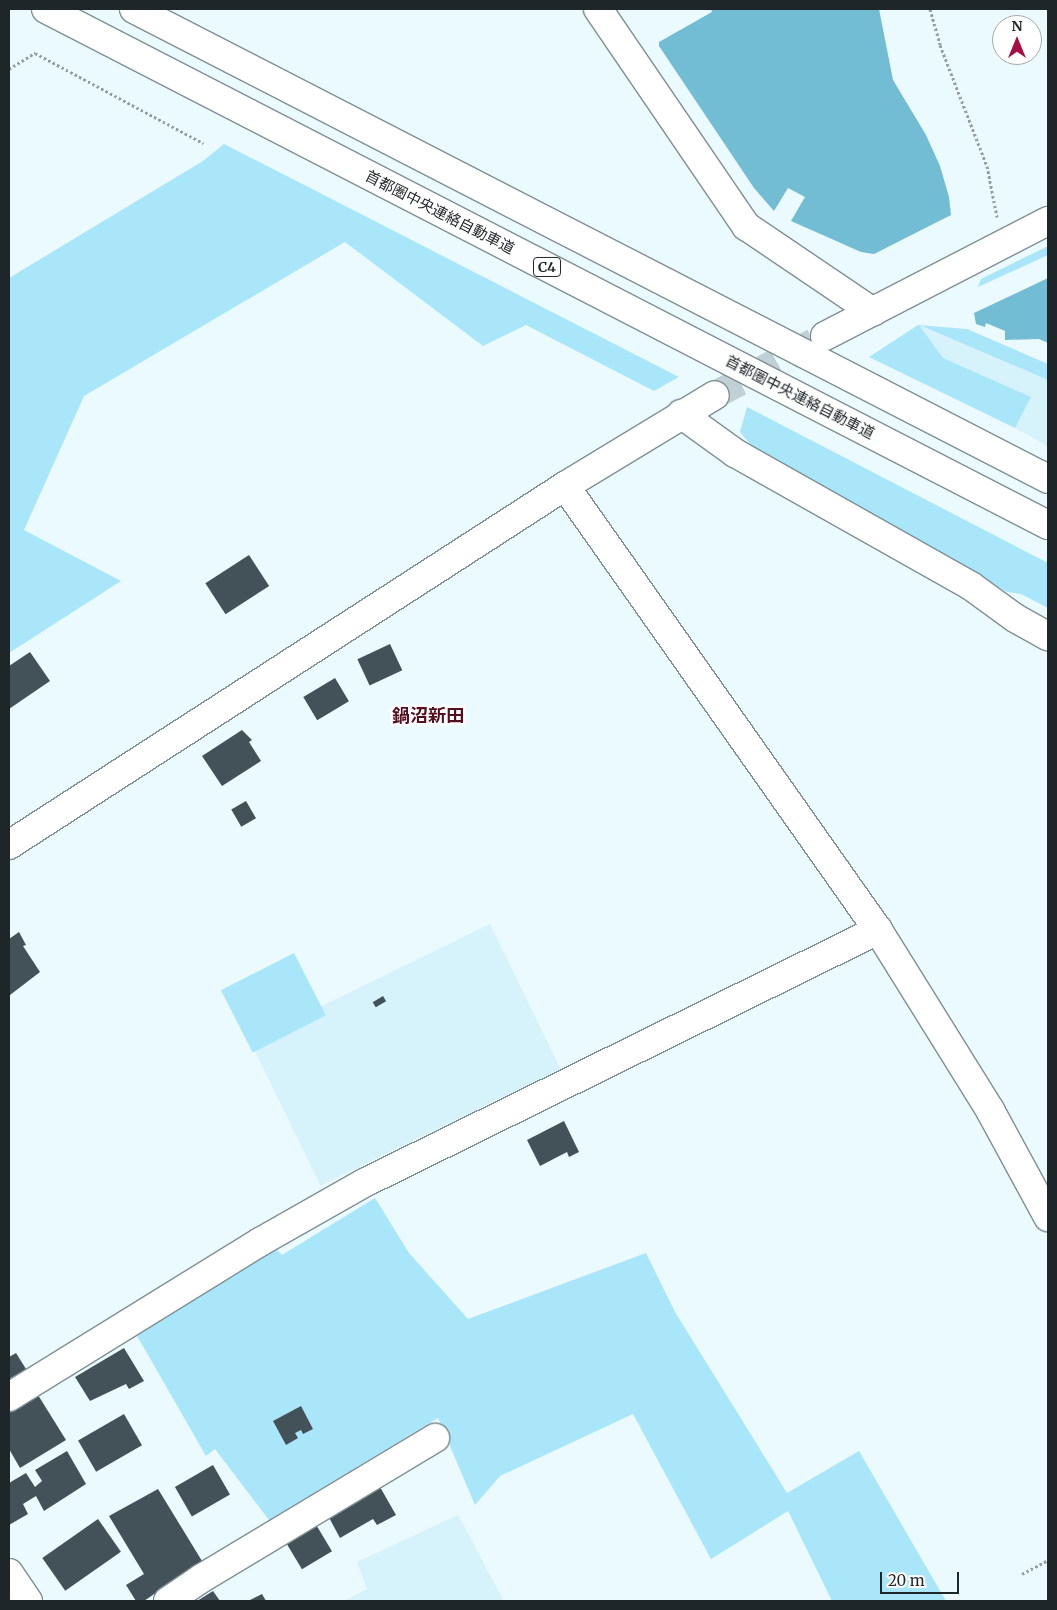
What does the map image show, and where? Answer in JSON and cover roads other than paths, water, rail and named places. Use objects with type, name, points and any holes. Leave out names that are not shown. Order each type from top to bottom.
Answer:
[{"type":"main road","name":"首都圏中央連絡自動車道","points":[[46,9],[1048,525]]},
{"type":"main road","points":[[134,9],[1048,479]]},
{"type":"main road","points":[[598,9],[746,226],[873,312]]},
{"type":"main road","points":[[825,336],[1048,221]]},
{"type":"main road","points":[[9,845],[565,486],[715,395]]},
{"type":"main road","points":[[681,414],[735,453],[971,586],[1015,618],[1048,636]]},
{"type":"main road","points":[[565,486],[878,930],[990,1110],[1048,1218]]},
{"type":"main road","points":[[9,1397],[260,1242],[364,1183],[878,930]]},
{"type":"main road","points":[[168,1601],[202,1578],[435,1438]]},
{"type":"main road","points":[[9,1573],[28,1601]]},
{"type":"tunnel","points":[[715,395],[818,340]]},
{"type":"district","name":"鍋沼新田","points":[[428,716]]}]
